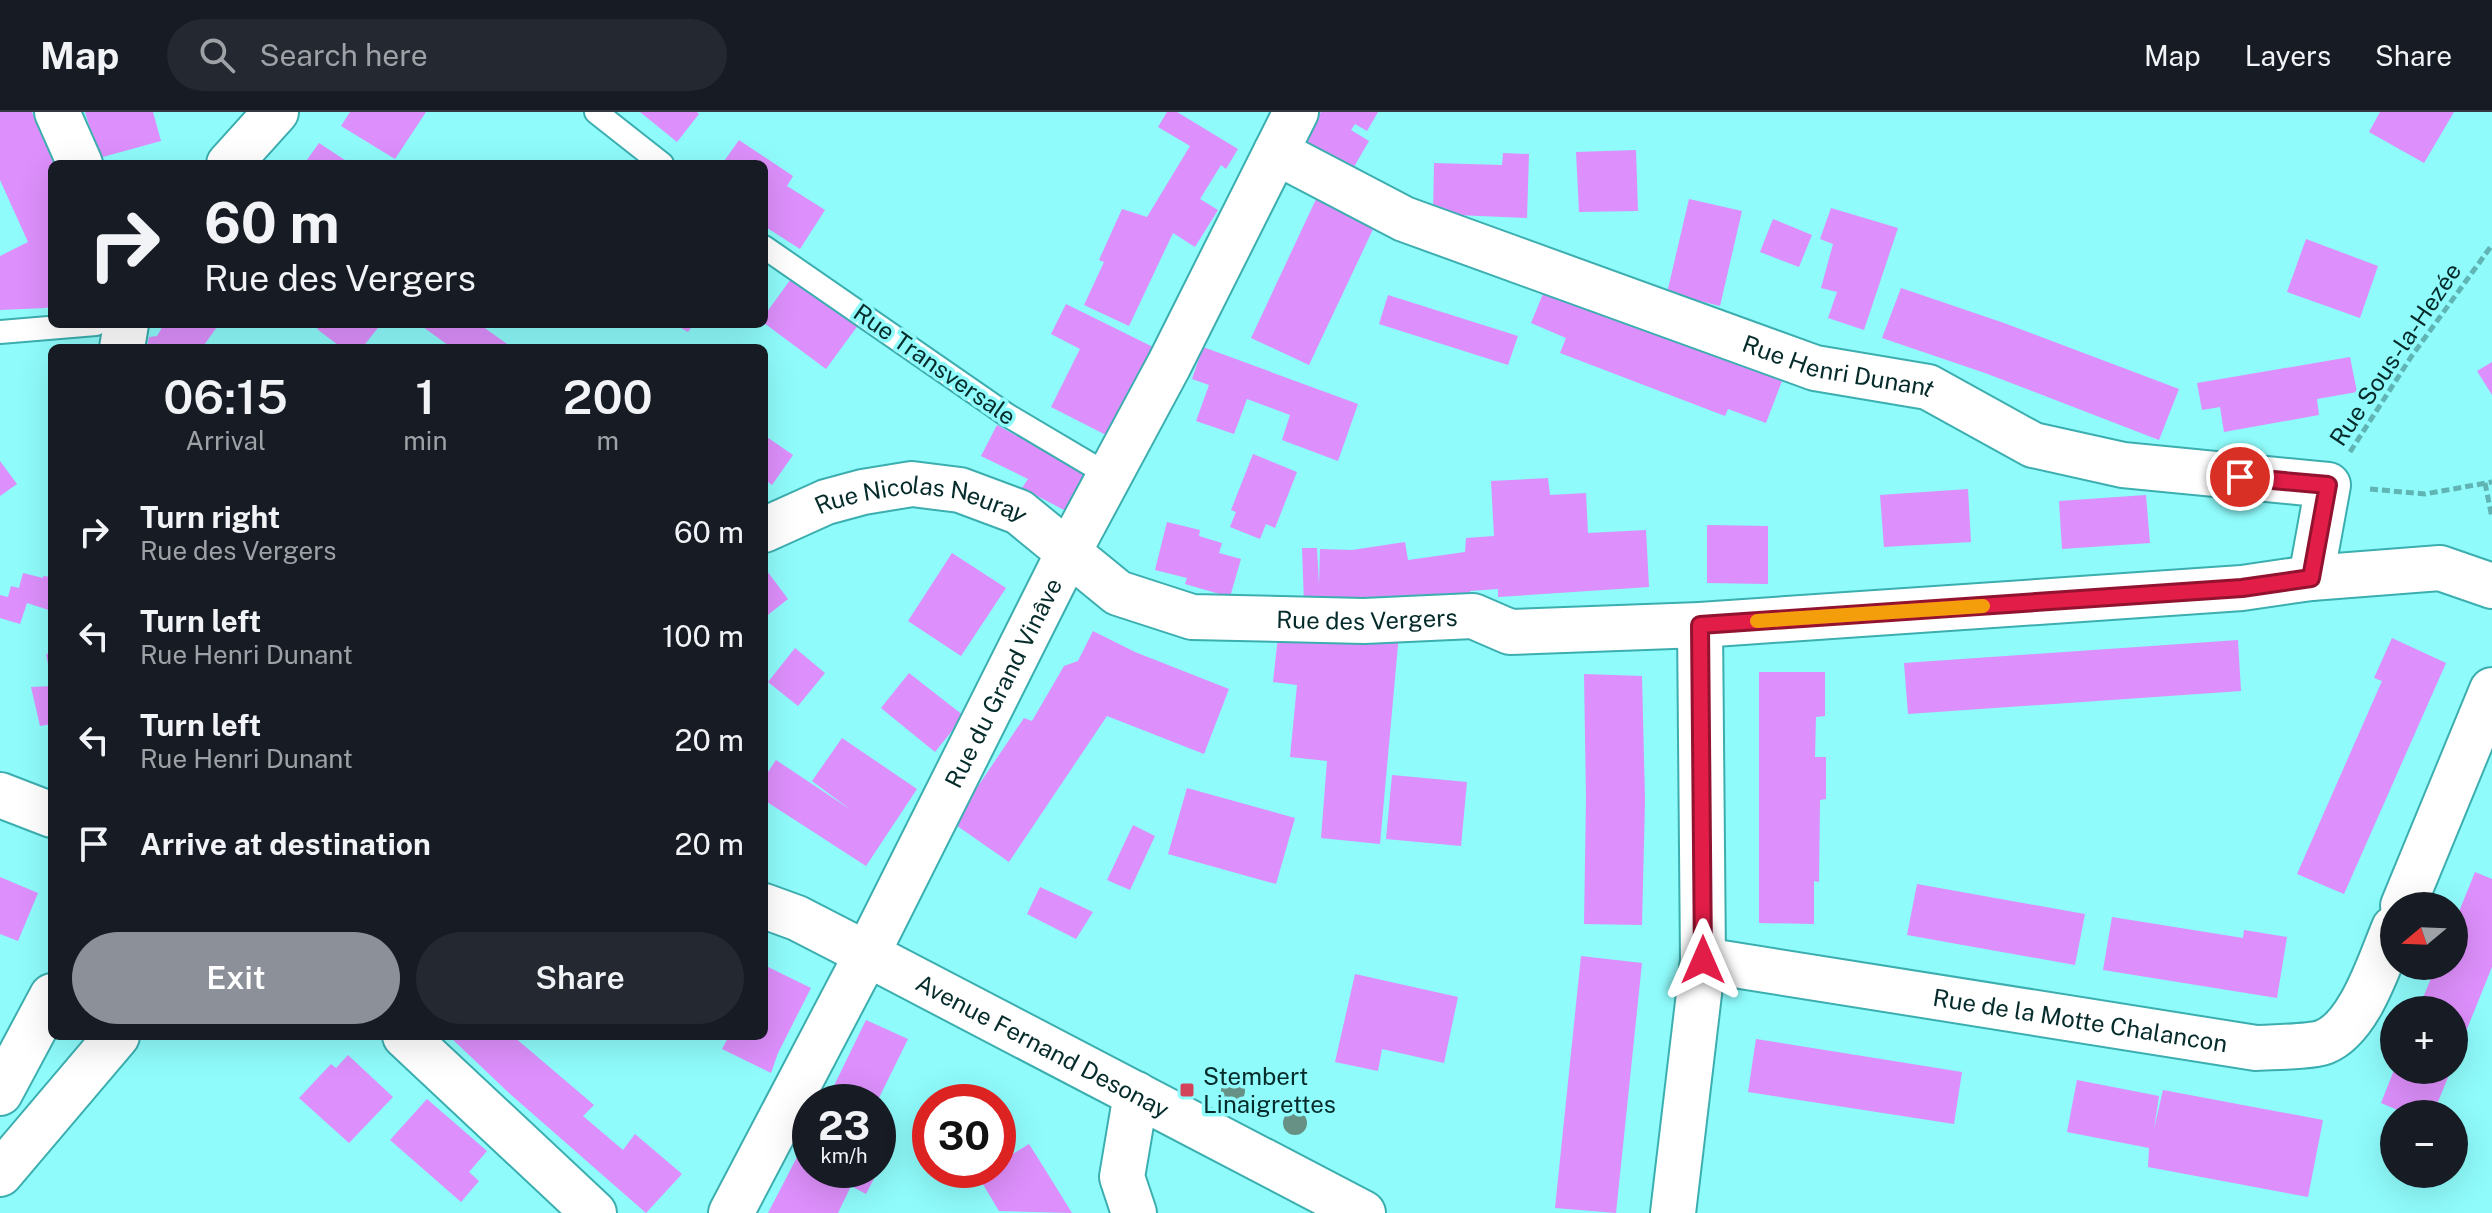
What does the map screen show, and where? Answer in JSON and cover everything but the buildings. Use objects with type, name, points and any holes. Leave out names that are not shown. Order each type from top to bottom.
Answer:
[{"type":"street","points":[[57,112],[78,160]]},
{"type":"street","points":[[233,160],[276,112]]},
{"type":"street","name":"Rue du Grand Vinâve","points":[[731,1213],[867,954],[1069,551],[1296,112]]},
{"type":"street","name":"Rue Henri Dunant","points":[[1276,152],[1404,219],[1815,368],[1928,387],[2033,445],[2123,465],[2328,485]]},
{"type":"street","name":"Rue Nicolas Neuray","points":[[768,528],[826,502],[912,484],[960,490],[1019,512],[1069,551]]},
{"type":"street","points":[[2311,578],[2328,485]]},
{"type":"street","name":"Rue des Vergers","points":[[1069,551],[1118,593],[1192,617],[1364,621],[1473,616],[1510,632],[1700,625],[2242,588],[2311,578],[2440,568],[2492,586]]},
{"type":"street","points":[[1673,1213],[1703,960],[1700,625]]},
{"type":"street","points":[[2409,892],[2492,690]]},
{"type":"street","points":[[0,795],[48,813]]},
{"type":"street","name":"Avenue Fernand Desonay","points":[[768,907],[797,918],[1363,1213]]},
{"type":"street","name":"Rue de la Motte Chalancon","points":[[1703,960],[2256,1048],[2324,1042],[2348,1024],[2364,1000],[2380,962]]},
{"type":"street","points":[[0,1093],[48,1003]]},
{"type":"street","points":[[0,1174],[114,1040]]},
{"type":"street","points":[[409,1040],[594,1213]]},
{"type":"street","points":[[1134,1213],[1122,1177],[1136,1094]]},
{"type":"lane","points":[[596,112],[657,160]]},
{"type":"lane","name":"Rue Transversale","points":[[768,250],[1007,415],[1110,476]]},
{"type":"lane","points":[[0,332],[48,328]]},
{"type":"path","name":"Rue Sous-la-Hezée","points":[[2328,485],[2411,357],[2492,245]]},
{"type":"path","points":[[2328,485],[2425,494],[2488,482],[2492,518]]},
{"type":"slow traffic","points":[[1757,621],[1983,606]]},
{"type":"place","name":"Stembert Linaigrettes","points":[[1187,1090]]},
{"type":"route","points":[[1703,960],[1700,625],[2242,588],[2311,578],[2328,485],[2240,477]]}]
